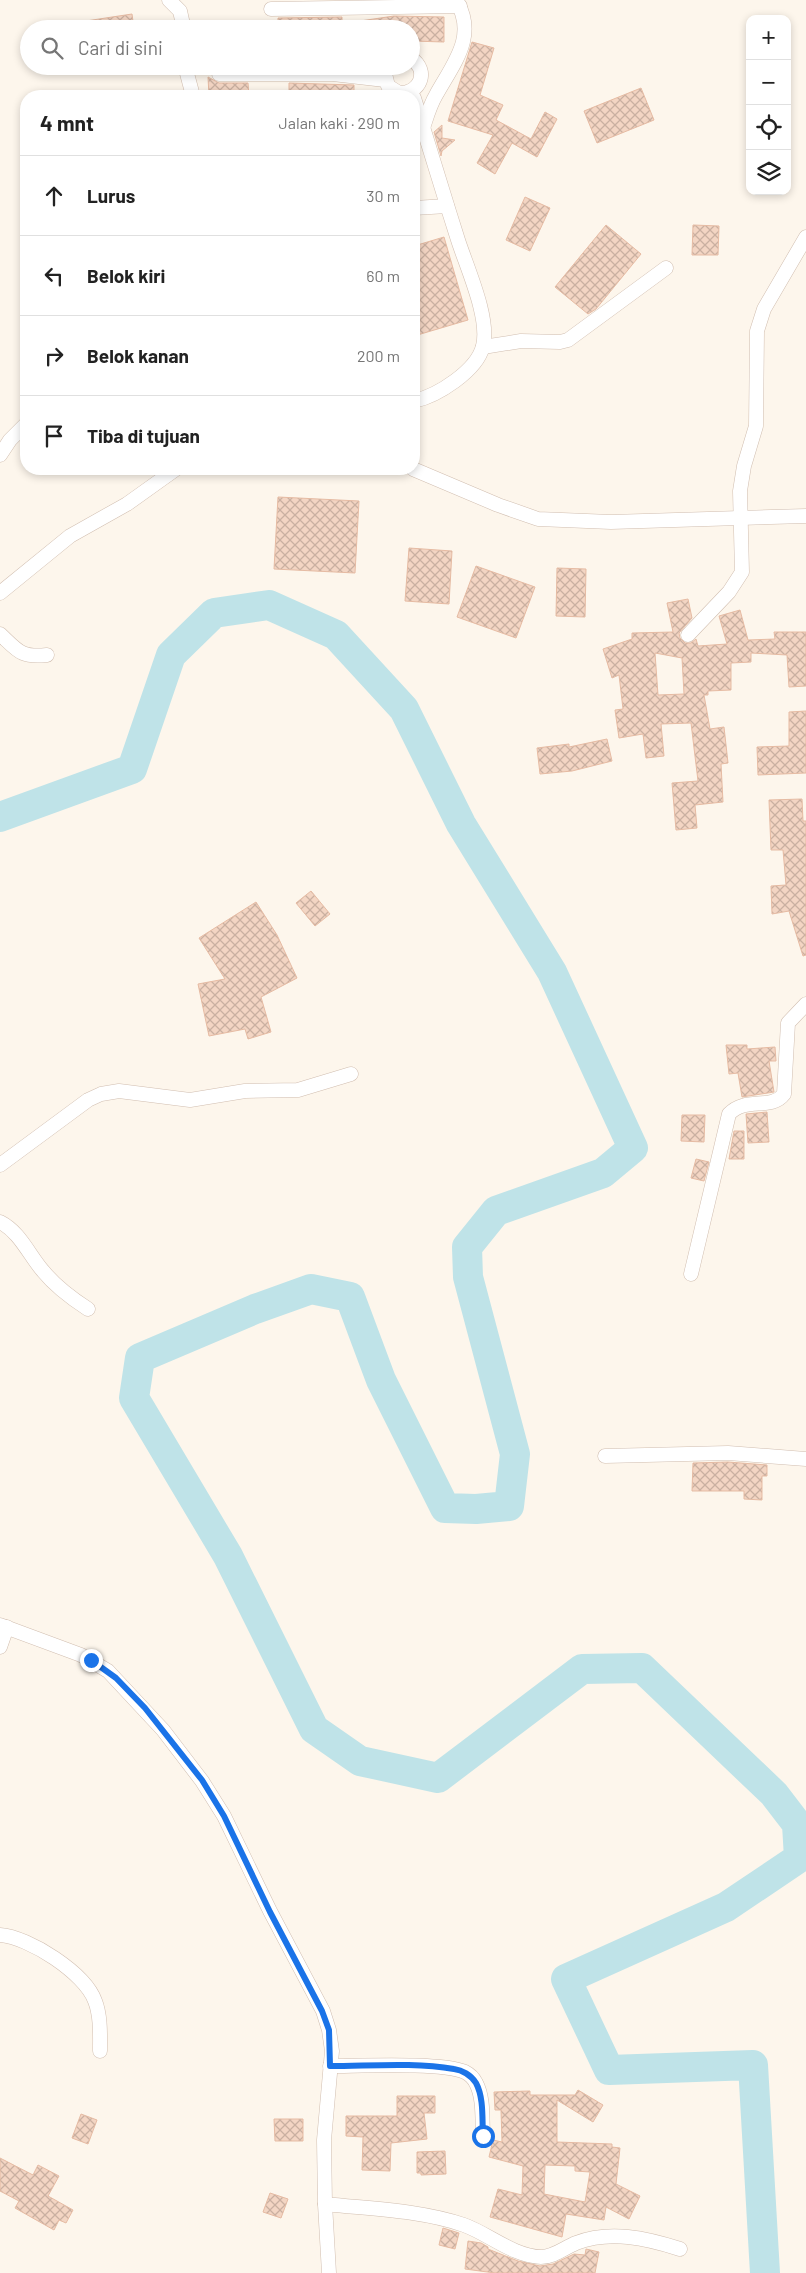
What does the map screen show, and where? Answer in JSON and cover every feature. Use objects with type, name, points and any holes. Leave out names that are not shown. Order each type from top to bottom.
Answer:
[{"type":"street","points":[[170,0],[180,11],[182,20]]},
{"type":"street","points":[[271,9],[458,3],[465,26],[462,48],[431,105],[423,128]]},
{"type":"street","points":[[416,90],[421,82],[420,70]]},
{"type":"street","points":[[187,75],[191,90]]},
{"type":"street","points":[[387,75],[393,90]]},
{"type":"street","points":[[420,118],[479,308],[484,330],[483,347],[475,362],[457,379],[430,396],[420,398]]},
{"type":"street","points":[[420,208],[448,206]]},
{"type":"street","points":[[688,635],[729,592],[742,572],[741,477],[753,439],[757,414],[756,352],[758,324],[764,308],[806,237]]},
{"type":"street","points":[[483,347],[521,341],[560,342],[568,340],[666,268]]},
{"type":"street","points":[[0,455],[10,440],[20,430]]},
{"type":"street","points":[[420,472],[498,505],[538,519],[611,522],[806,516]]},
{"type":"street","points":[[0,593],[70,536],[127,504],[168,475]]},
{"type":"street","points":[[0,634],[18,652],[26,656],[47,655]]},
{"type":"street","points":[[691,1274],[729,1114],[739,1105],[780,1100],[784,1094],[788,1023],[806,1004]]},
{"type":"street","points":[[0,1165],[88,1100],[101,1094],[120,1092],[190,1100],[246,1091],[298,1090],[351,1074]]},
{"type":"street","points":[[0,1222],[14,1232],[42,1270],[58,1287],[88,1309]]},
{"type":"street","points":[[604,1456],[728,1453],[806,1460]]},
{"type":"street","points":[[0,1647],[4,1626],[80,1654],[108,1671],[145,1708],[202,1780],[224,1816],[270,1912],[322,2011],[329,2030],[330,2066],[324,2140],[329,2273]]},
{"type":"street","points":[[0,1935],[13,1936],[35,1947],[66,1967],[84,1984],[96,2006],[100,2051]]},
{"type":"street","points":[[330,2066],[431,2067],[454,2069],[466,2073],[475,2081],[479,2092],[483,2136]]},
{"type":"street","points":[[325,2204],[445,2220],[482,2232],[525,2253],[542,2257],[552,2256],[584,2240],[608,2236],[654,2240],[680,2250]]},
{"type":"building","points":[[132,14],[133,20],[93,20]]},
{"type":"building","points":[[394,16],[444,17],[444,42],[420,41],[420,20],[367,20]]},
{"type":"building","points":[[342,17],[342,20],[278,20],[278,18]]},
{"type":"building","points":[[472,42],[494,48],[480,95],[503,105],[496,120],[531,139],[545,112],[557,119],[537,157],[512,143],[495,174],[477,163],[493,135],[448,121]]},
{"type":"building","points":[[208,77],[219,83],[248,83],[249,90],[209,90]]},
{"type":"building","points":[[289,83],[354,85],[354,90],[289,90]]},
{"type":"building","points":[[641,88],[654,120],[597,143],[584,111]]},
{"type":"building","points":[[442,125],[442,138],[455,140],[442,151],[441,156],[434,132]]},
{"type":"building","points":[[525,197],[550,208],[530,251],[506,240]]},
{"type":"building","points":[[606,225],[641,254],[596,309],[588,314],[555,287]]},
{"type":"building","points":[[693,225],[719,226],[718,255],[692,255]]},
{"type":"building","points":[[444,237],[468,320],[420,334],[420,244]]},
{"type":"building","points":[[278,497],[359,501],[355,573],[274,569]]},
{"type":"building","points":[[409,548],[452,551],[449,604],[405,601]]},
{"type":"building","points":[[476,566],[535,587],[516,638],[457,617]]},
{"type":"building","points":[[557,568],[586,569],[585,617],[556,616]]},
{"type":"building","points":[[688,599],[692,618],[679,633],[680,638],[685,643],[691,643],[696,639],[698,646],[727,644],[719,616],[740,610],[748,640],[775,639],[774,632],[806,632],[806,686],[789,687],[787,655],[751,653],[751,662],[731,663],[731,690],[708,691],[708,695],[704,695],[710,729],[724,727],[728,763],[721,764],[723,802],[695,805],[697,828],[676,830],[672,783],[698,781],[691,723],[661,724],[664,756],[646,758],[643,734],[619,738],[615,710],[623,709],[619,675],[612,678],[603,649],[632,639],[632,633],[673,632],[667,603]],"holes":[[[655,653],[682,658],[684,694],[658,695]]]},
{"type":"building","points":[[806,711],[806,773],[758,775],[757,747],[789,746],[789,712]]},
{"type":"building","points":[[607,739],[612,761],[572,771],[540,774],[537,748],[569,744],[569,747]]},
{"type":"building","points":[[802,799],[803,821],[806,821],[806,955],[803,956],[789,911],[772,914],[771,886],[786,885],[783,850],[771,850],[769,800]]},
{"type":"building","points":[[311,891],[330,914],[315,926],[296,903]]},
{"type":"building","points":[[256,902],[277,935],[297,978],[261,997],[271,1032],[248,1039],[245,1029],[209,1036],[198,984],[225,979],[199,938]]},
{"type":"building","points":[[726,1045],[747,1045],[747,1049],[775,1047],[776,1061],[769,1061],[774,1092],[742,1097],[738,1073],[729,1074]]},
{"type":"building","points":[[767,1112],[769,1142],[748,1143],[746,1114]]},
{"type":"building","points":[[682,1115],[705,1115],[704,1142],[681,1141]]},
{"type":"building","points":[[734,1131],[744,1131],[744,1159],[729,1159]]},
{"type":"building","points":[[696,1159],[709,1162],[704,1181],[691,1178]]},
{"type":"building","points":[[728,1462],[767,1465],[767,1476],[762,1476],[762,1500],[744,1499],[744,1491],[692,1491],[693,1463]]},
{"type":"building","points":[[578,2090],[603,2105],[593,2122],[557,2100],[557,2142],[612,2144],[612,2147],[620,2148],[616,2184],[640,2196],[629,2219],[606,2207],[604,2220],[566,2214],[562,2237],[490,2217],[498,2189],[522,2195],[523,2166],[489,2157],[493,2140],[502,2142],[501,2110],[495,2110],[494,2092],[530,2091],[530,2095],[575,2095]],"holes":[[[545,2165],[575,2166],[575,2171],[590,2172],[585,2202],[544,2194]]]},
{"type":"building","points":[[397,2096],[435,2096],[435,2113],[424,2113],[427,2139],[391,2143],[390,2171],[362,2170],[363,2137],[346,2136],[346,2116],[397,2116]]},
{"type":"building","points":[[81,2114],[97,2120],[88,2144],[72,2138]]},
{"type":"building","points":[[274,2119],[303,2119],[303,2141],[275,2141]]},
{"type":"building","points":[[445,2151],[446,2174],[421,2175],[421,2173],[417,2173],[417,2152]]},
{"type":"building","points":[[0,2158],[33,2175],[38,2165],[59,2176],[48,2196],[73,2210],[66,2223],[59,2220],[54,2230],[15,2208],[19,2201],[0,2191]]},
{"type":"building","points":[[270,2193],[288,2199],[281,2218],[263,2212]]},
{"type":"building","points":[[443,2228],[459,2233],[455,2249],[439,2245]]},
{"type":"building","points":[[468,2241],[481,2243],[488,2247],[488,2249],[518,2261],[540,2266],[553,2264],[574,2254],[585,2255],[586,2249],[599,2252],[595,2273],[495,2273],[465,2269]]},
{"type":"waterway","points":[[0,817],[132,769],[171,655],[214,613],[269,605],[336,635],[404,709],[461,824],[552,972],[633,1148],[603,1173],[496,1211],[467,1247],[468,1277],[515,1454],[509,1506],[476,1509],[445,1508],[381,1380],[350,1297],[311,1289],[255,1309],[140,1358],[134,1398],[228,1556],[314,1729],[360,1761],[438,1778],[582,1669],[642,1668],[774,1794],[797,1824],[799,1858],[726,1907],[566,1979],[609,2070],[753,2065],[765,2273]]},
{"type":"route","points":[[91,1660],[101,1665],[116,1678],[145,1708],[202,1780],[213,1797],[327,2021],[332,2051],[330,2066],[431,2067],[454,2069],[466,2073],[475,2081],[479,2092],[483,2136]]}]
